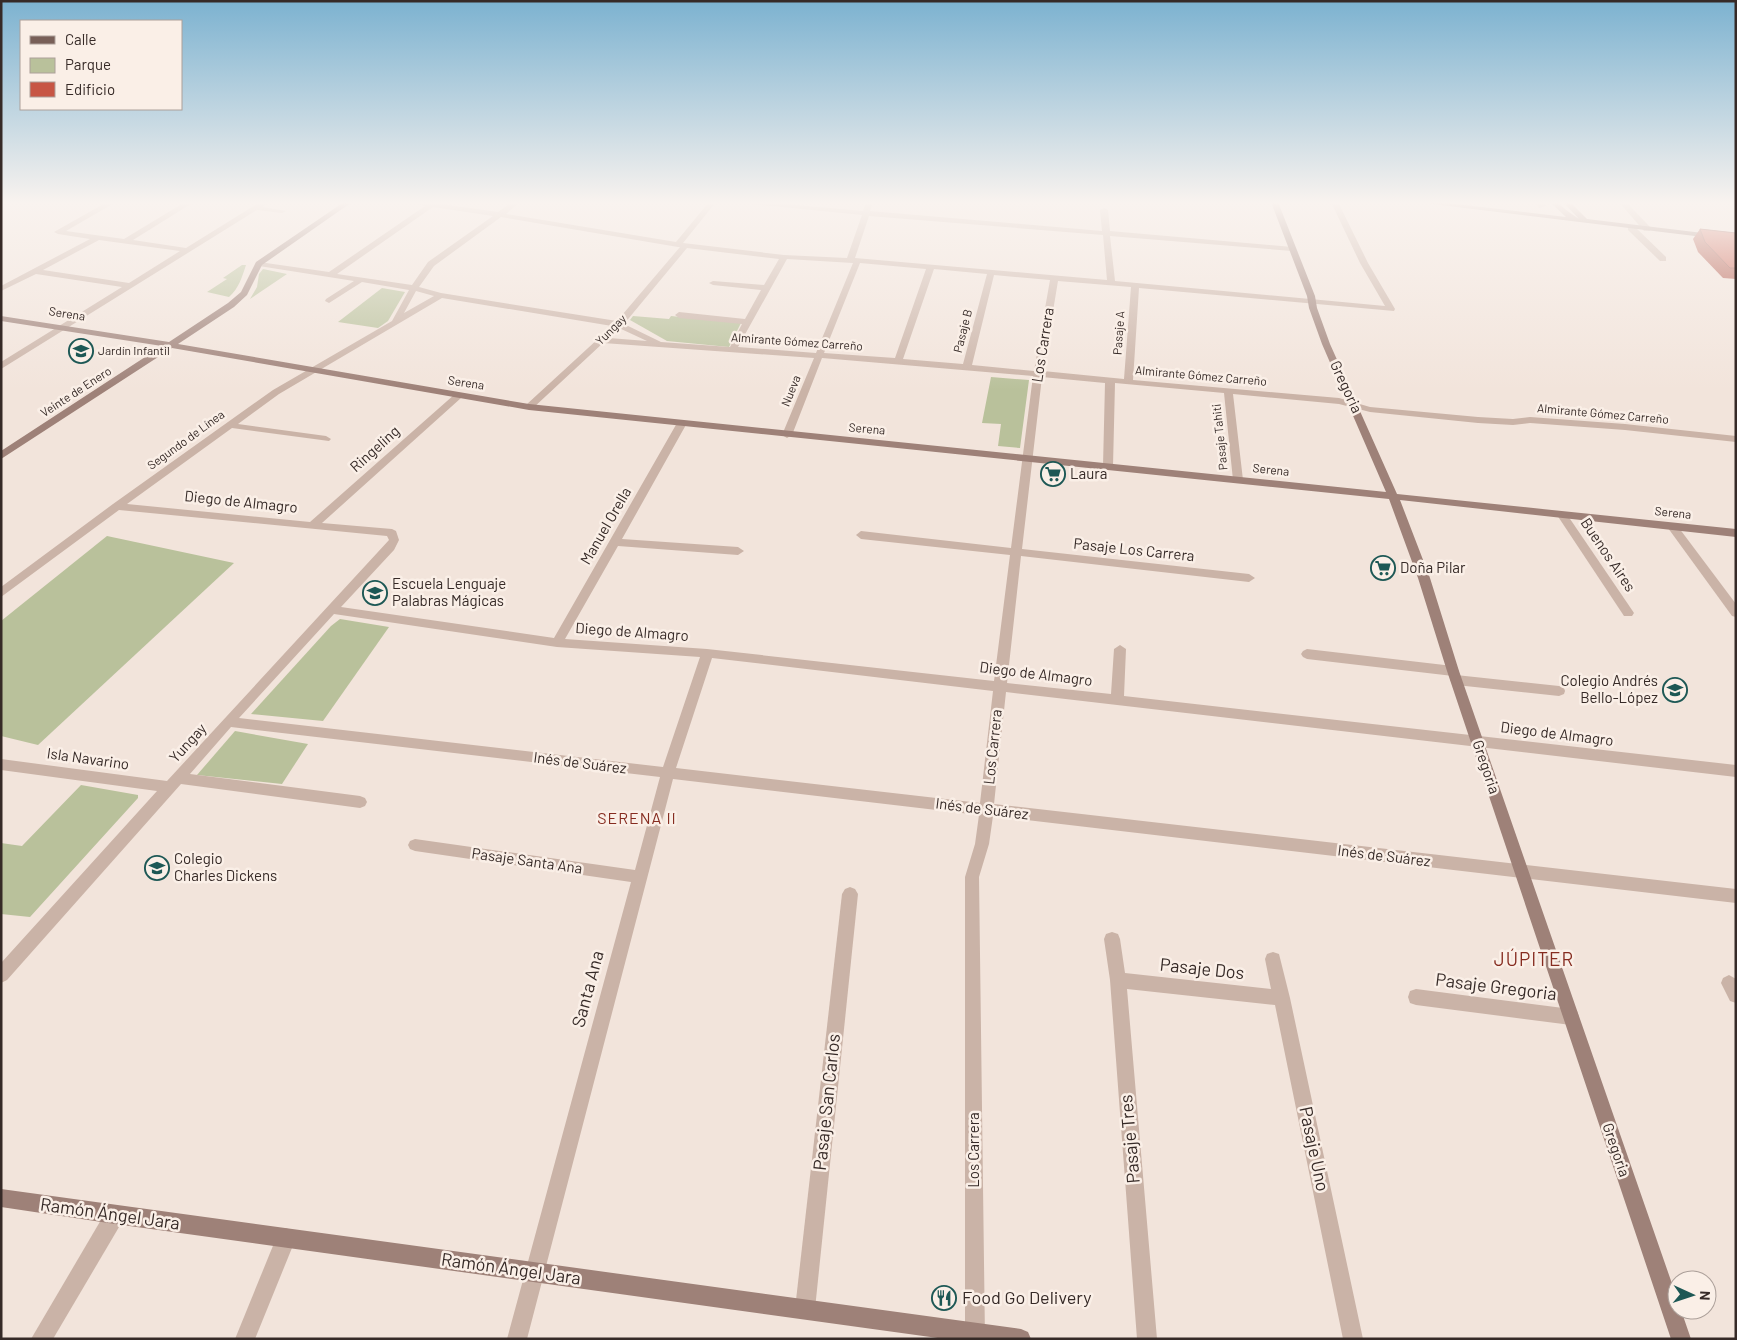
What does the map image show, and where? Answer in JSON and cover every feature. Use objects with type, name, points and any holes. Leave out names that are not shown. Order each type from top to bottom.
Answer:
[{"type":"street","points":[[1,289],[46,265]]},
{"type":"street","points":[[1,366],[165,265]]},
{"type":"street","name":"Veinte de Enero","points":[[1,456],[240,299],[259,265]]},
{"type":"street","name":"Almirante Gómez Carreño","points":[[262,265],[414,288],[442,295],[618,324],[662,344]]},
{"type":"street","points":[[329,276],[346,265]]},
{"type":"street","points":[[395,323],[414,288],[431,265]]},
{"type":"street","name":"Yungay","points":[[529,407],[618,324],[666,265]]},
{"type":"street","points":[[732,350],[780,265]]},
{"type":"street","name":"Nueva","points":[[787,435],[853,265]]},
{"type":"street","points":[[899,265],[1391,309],[1365,265]]},
{"type":"street","points":[[1109,265],[1111,283]]},
{"type":"street","name":"Gregoria","points":[[1298,265],[1326,344],[1393,496],[1424,578],[1454,675],[1681,1339]]},
{"type":"street","points":[[898,361],[931,267]]},
{"type":"street","points":[[34,271],[131,286]]},
{"type":"street","name":"Pasaje B","points":[[967,368],[991,272]]},
{"type":"street","name":"Los Carrera","points":[[975,1335],[972,877],[982,844],[987,809],[1038,374],[1054,278]]},
{"type":"street","points":[[329,301],[359,281]]},
{"type":"street","points":[[713,283],[766,288]]},
{"type":"street","name":"Pasaje A","points":[[1128,382],[1135,286]]},
{"type":"street","name":"Segundo de Línea","points":[[1,593],[228,424],[310,370],[442,295]]},
{"type":"street","points":[[679,315],[747,322]]},
{"type":"street","name":"Serena","points":[[1,318],[171,345],[529,407],[1736,533]]},
{"type":"street","name":"Almirante Gómez Carreño","points":[[600,340],[898,361],[1228,391],[1354,404],[1365,409],[1478,420],[1513,422],[1530,420],[1625,427],[1736,439]]},
{"type":"street","points":[[1108,466],[1110,380]]},
{"type":"street","name":"Pasaje Tahiti","points":[[1228,391],[1238,480]]},
{"type":"street","name":"Ringeling","points":[[313,525],[458,396]]},
{"type":"street","name":"Manuel Orella","points":[[557,643],[682,423]]},
{"type":"street","points":[[228,424],[326,439]]},
{"type":"street","name":"Diego de Almagro","points":[[117,506],[392,533]]},
{"type":"street","name":"Buenos Aires","points":[[1562,514],[1628,613]]},
{"type":"street","points":[[1672,526],[1736,613]]},
{"type":"street","name":"Yungay","points":[[1,975],[228,722],[390,547],[394,540],[392,533]]},
{"type":"street","name":"Pasaje Los Carrera","points":[[861,535],[1249,578]]},
{"type":"street","points":[[616,542],[738,551]]},
{"type":"street","name":"Diego de Almagro","points":[[332,610],[557,643],[707,653],[1736,771]]},
{"type":"street","points":[[1117,700],[1120,649]]},
{"type":"street","name":"Santa Ana","points":[[517,1339],[639,877],[668,773],[707,653]]},
{"type":"street","points":[[1307,654],[1559,691]]},
{"type":"street","name":"Inés de Suárez","points":[[228,722],[1523,873],[1736,896]]},
{"type":"street","name":"Isla Navarino","points":[[1,764],[360,802]]},
{"type":"street","name":"Pasaje Santa Ana","points":[[415,845],[639,877]]},
{"type":"street","name":"Pasaje San Carlos","points":[[804,1309],[850,894]]},
{"type":"street","name":"Pasaje Tres","points":[[1112,938],[1118,980],[1147,1339]]},
{"type":"street","name":"Pasaje Uno","points":[[1273,959],[1353,1339]]},
{"type":"street","name":"Pasaje Dos","points":[[1118,980],[1282,998]]},
{"type":"street","name":"Pasaje Gregoria","points":[[1416,997],[1571,1017]]},
{"type":"street","name":"Ramón Ángel Jara","points":[[1,1198],[115,1216],[804,1309],[975,1335],[1021,1339]]},
{"type":"street","points":[[41,1339],[115,1216]]},
{"type":"street","points":[[245,1339],[286,1238]]},
{"type":"green space","points":[[242,265],[246,265],[242,278],[229,297],[207,292],[227,279],[223,278]]},
{"type":"green space","points":[[263,269],[287,274],[250,299],[257,287],[259,274]]},
{"type":"green space","points":[[382,288],[405,292],[388,321],[378,328],[338,322]]},
{"type":"green space","points":[[633,316],[669,319],[671,316],[741,323],[729,347],[667,341],[630,320]]},
{"type":"green space","points":[[991,377],[1029,380],[1020,448],[998,446],[1001,424],[982,423]]},
{"type":"green space","points":[[107,536],[234,563],[38,745],[1,736],[1,621]]},
{"type":"green space","points":[[340,619],[389,627],[323,721],[251,714],[331,626]]},
{"type":"green space","points":[[235,731],[308,744],[282,784],[197,775]]},
{"type":"green space","points":[[81,785],[138,795],[138,798],[30,917],[1,914],[1,843],[22,846]]},
{"type":"building","points":[[1727,265],[1736,265],[1736,268],[1730,268]]},
{"type":"place","name":"Jardín Infantil","points":[[81,351]]},
{"type":"place","name":"Laura","points":[[1053,474]]},
{"type":"place","name":"Doña Pilar","points":[[1383,568]]},
{"type":"place","name":"Escuela Lenguaje Palabras Mágicas","points":[[375,593]]},
{"type":"place","name":"Colegio Andrés Bello-López","points":[[1675,690]]},
{"type":"place","name":"Colegio Charles Dickens","points":[[157,868]]},
{"type":"place","name":"Food Go Delivery","points":[[944,1298]]},
{"type":"district","name":"SERENA II","points":[[637,818]]},
{"type":"district","name":"JÚPITER","points":[[1534,959]]}]
